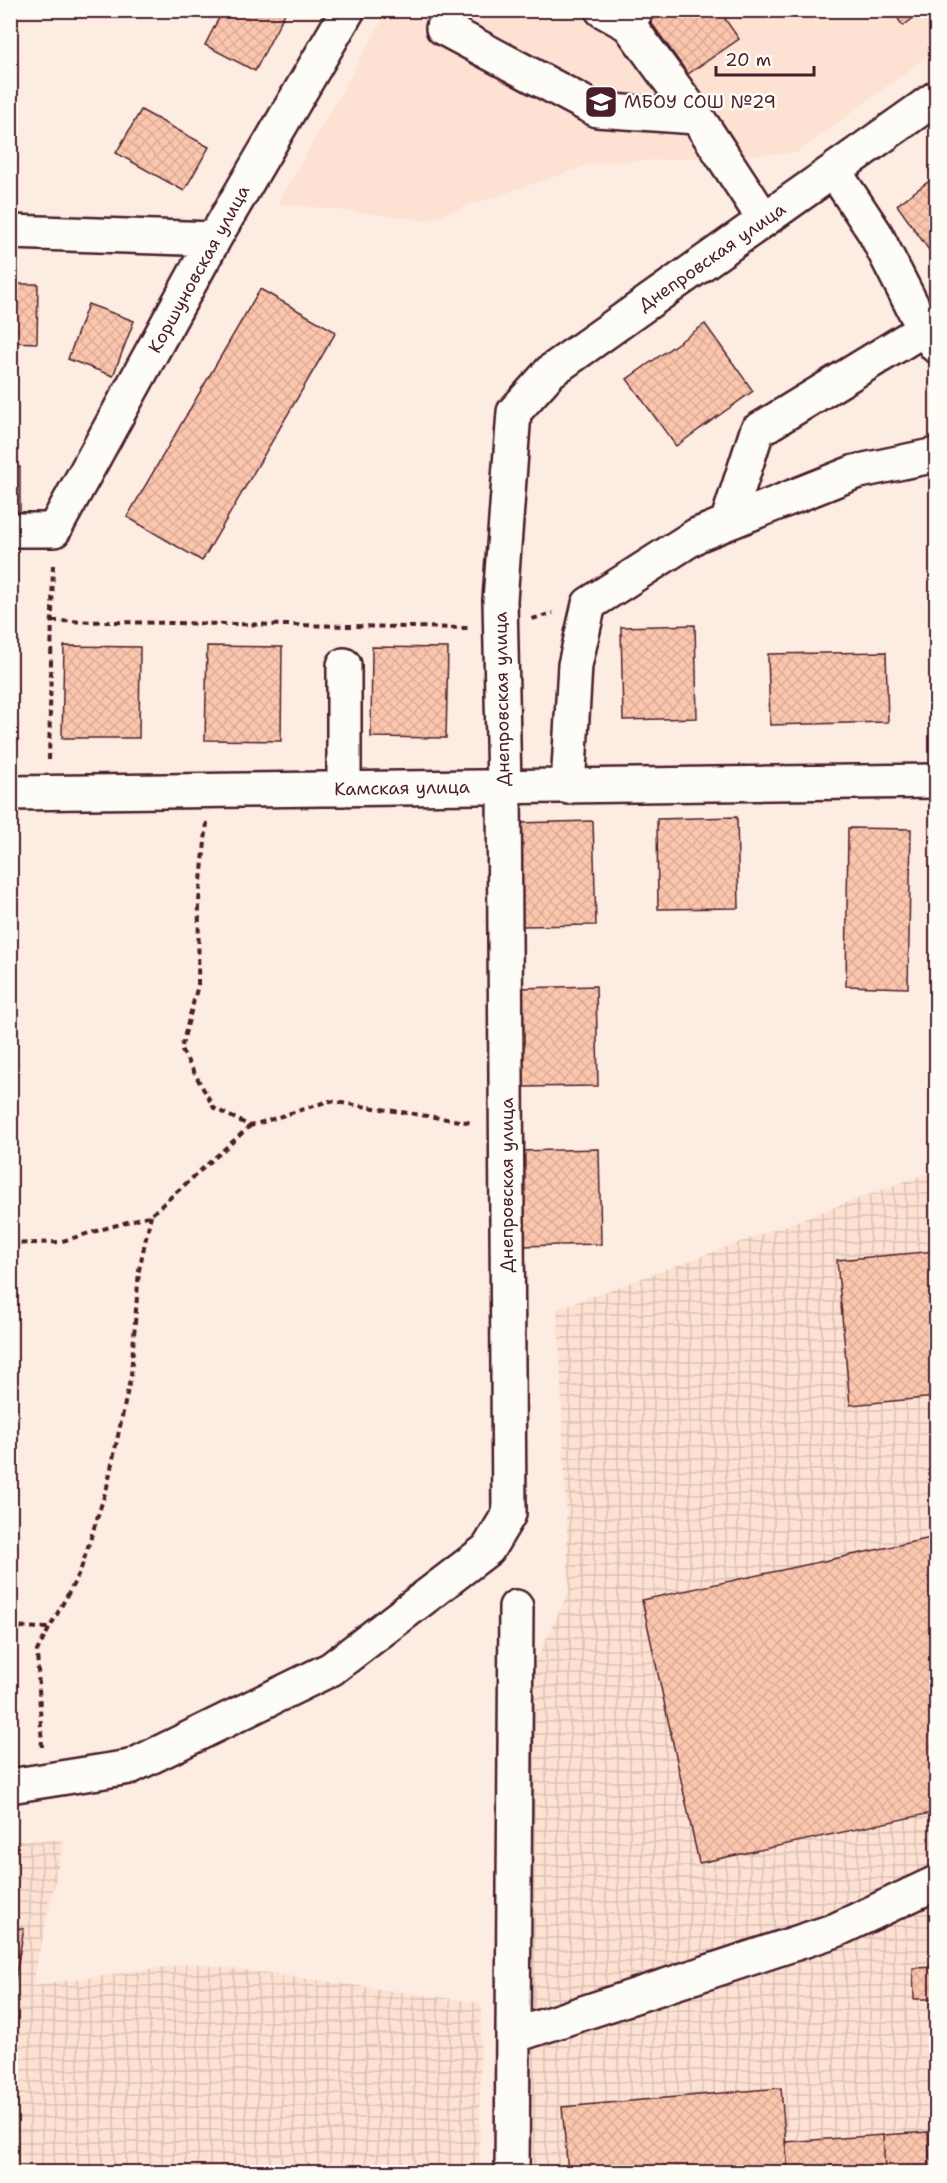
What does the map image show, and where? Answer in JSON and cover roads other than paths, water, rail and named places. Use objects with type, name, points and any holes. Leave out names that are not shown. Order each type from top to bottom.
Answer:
[{"type":"street","name":"Коршуновская улица","points":[[10,530],[54,530],[214,239],[348,10]]},
{"type":"street","points":[[453,10],[443,28],[597,110],[696,117]]},
{"type":"street","points":[[622,15],[696,117],[764,219]]},
{"type":"street","name":"Днепровская улица","points":[[10,1786],[130,1767],[331,1669],[488,1549],[509,1514],[501,600],[514,412],[551,371],[936,98]]},
{"type":"street","points":[[727,523],[757,431],[930,338],[875,233],[834,171]]},
{"type":"street","points":[[10,232],[214,239]]},
{"type":"street","points":[[568,787],[576,665],[589,604],[697,535],[855,472],[936,455]]},
{"type":"street","points":[[344,664],[344,789]]},
{"type":"street","name":"Камская улица","points":[[10,793],[936,781]]},
{"type":"street","points":[[512,2172],[516,1607]]},
{"type":"street","points":[[513,2036],[836,1930],[936,1883]]},
{"type":"place","name":"МБОУ СОШ №29","points":[[601,102]]}]
